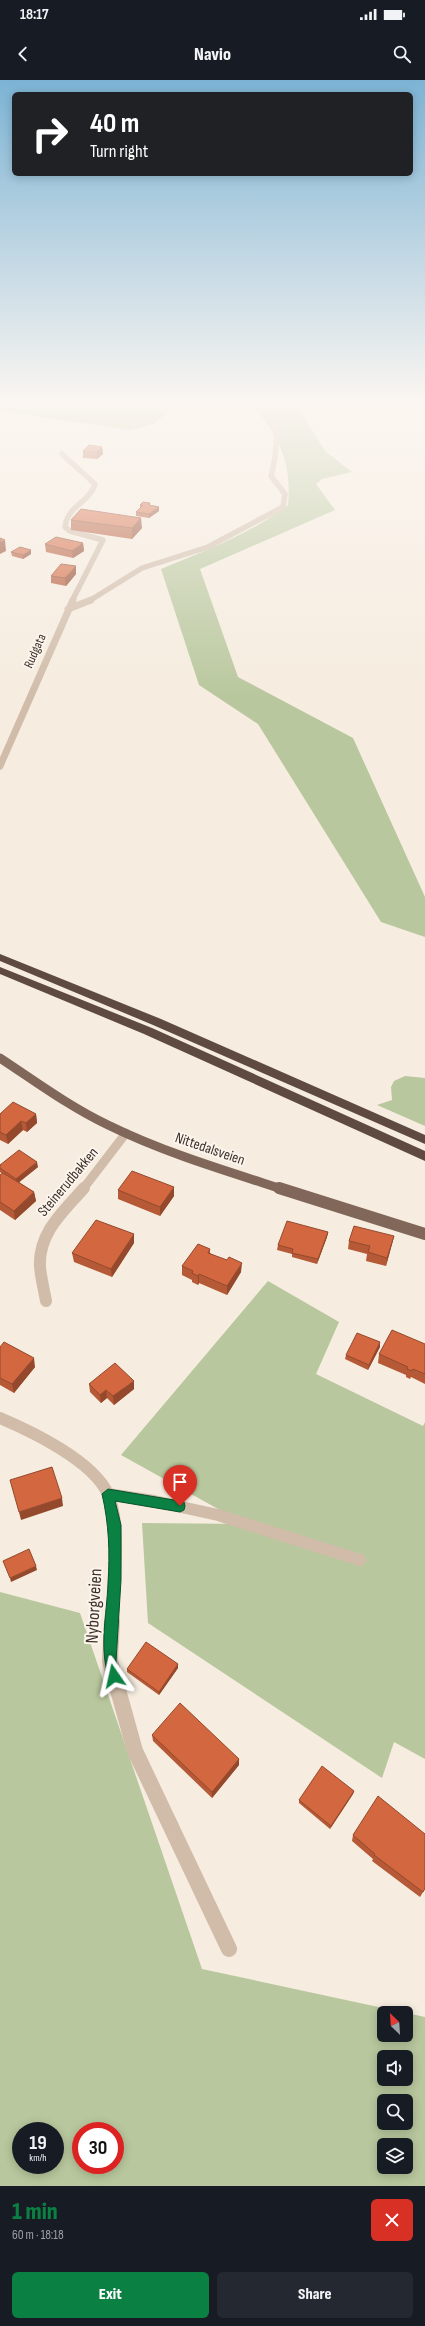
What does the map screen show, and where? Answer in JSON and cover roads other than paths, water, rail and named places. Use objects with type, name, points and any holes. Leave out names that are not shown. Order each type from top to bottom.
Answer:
[{"type":"highway","points":[[0,957],[157,1022],[425,1140]]},
{"type":"highway","points":[[0,970],[148,1031],[425,1156]]},
{"type":"main road","name":"Nittedalsveien","points":[[0,1058],[66,1102],[126,1133],[231,1173],[425,1234]]},
{"type":"street","name":"Rudgata","points":[[0,766],[68,609],[100,550],[103,540],[70,532],[65,527],[65,523],[72,510],[80,502]]},
{"type":"street","points":[[68,609],[93,599],[142,568],[208,547],[283,507],[285,502]]},
{"type":"street","name":"Steinerudbakken","points":[[46,1301],[40,1267],[42,1244],[48,1229],[90,1180],[126,1133]]},
{"type":"street","name":"Nyborgveien","points":[[0,1418],[26,1429],[83,1463],[108,1494],[115,1525],[110,1661],[135,1751],[229,1950]]},
{"type":"street","points":[[108,1494],[154,1501],[218,1515],[360,1560]]}]
